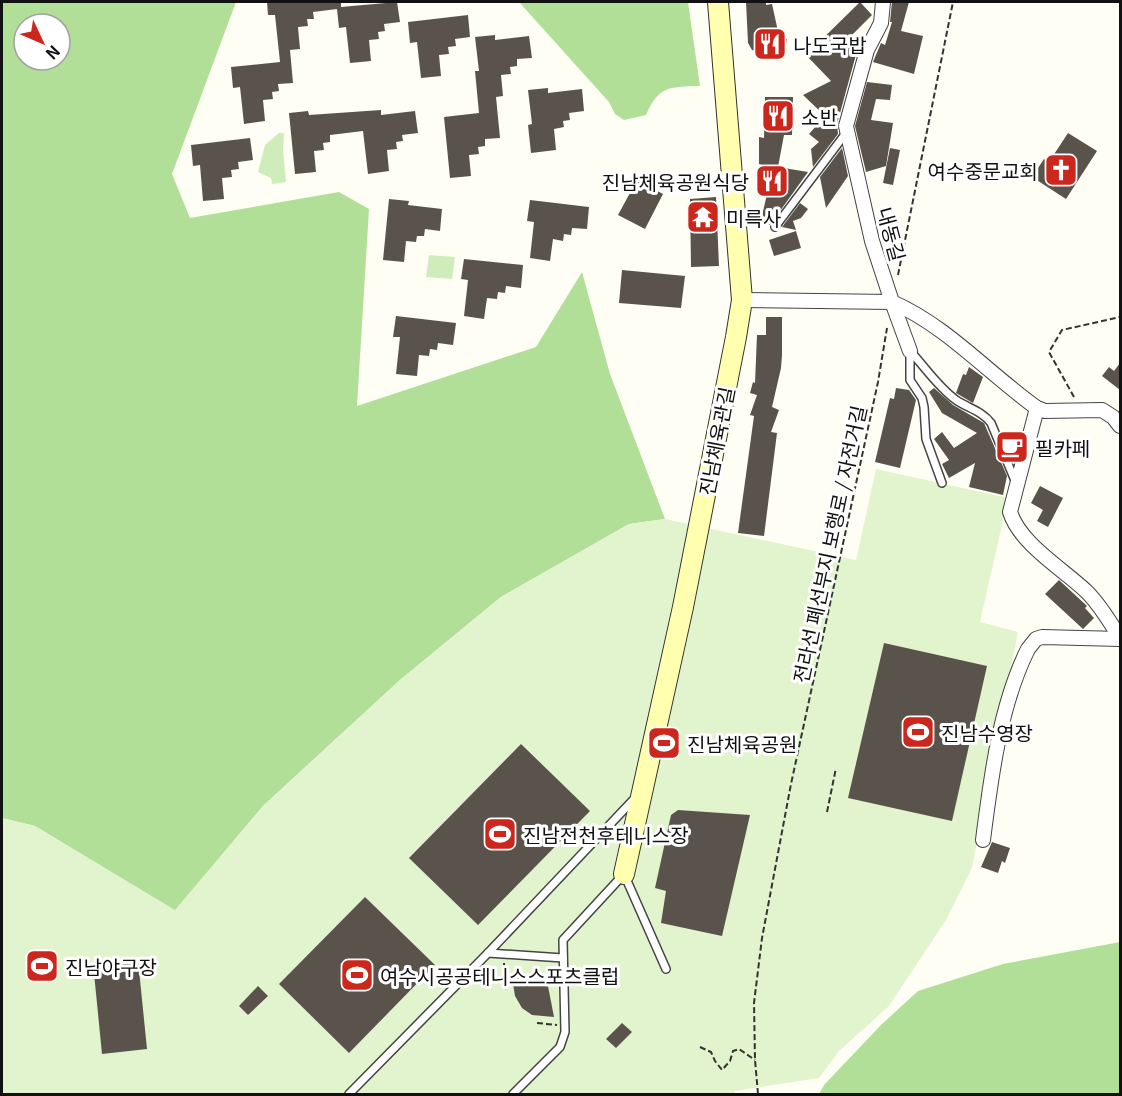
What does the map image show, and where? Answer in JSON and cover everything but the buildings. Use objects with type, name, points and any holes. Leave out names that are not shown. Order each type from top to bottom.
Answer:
[{"type":"street","name":"진남체육관길","points":[[624,874],[683,607],[742,300],[718,2]]},
{"type":"street","name":"내동길","points":[[883,2],[880,23],[867,50],[847,118],[847,130],[872,241],[910,351]]},
{"type":"street","points":[[742,300],[892,302],[931,324],[1037,408],[1045,411],[1102,410],[1108,412],[1120,426]]},
{"type":"street","points":[[1037,408],[1010,512],[1014,524],[1093,599],[1120,638]]},
{"type":"street","points":[[983,840],[991,781],[1003,722],[1028,649],[1036,639],[1042,637],[1120,638]]},
{"type":"lane","points":[[775,227],[847,130]]},
{"type":"lane","points":[[910,351],[910,380],[922,398],[926,439],[942,483]]},
{"type":"lane","points":[[910,351],[956,400],[987,418],[1017,484]]},
{"type":"lane","points":[[349,1095],[644,789]]},
{"type":"lane","points":[[513,1095],[560,1047],[566,1032],[562,940],[624,874],[666,969]]},
{"type":"lane","points":[[488,953],[563,958]]},
{"type":"path","name":"전라선 폐선부지 보행로 / 자전거길","points":[[758,1095],[754,1003],[762,938],[791,784],[878,382],[953,2]]},
{"type":"path","points":[[1076,410],[1074,395],[1049,352],[1062,330],[1120,317]]},
{"type":"path","points":[[827,812],[836,768]]},
{"type":"path","points":[[504,970],[506,990]]},
{"type":"path","points":[[537,1023],[555,1025]]},
{"type":"path","points":[[700,1047],[711,1052],[715,1062],[722,1070],[730,1061],[733,1051],[739,1049],[755,1060]]},
{"type":"green space","points":[[2,2],[236,2],[172,174],[190,218],[339,192],[369,209],[357,406],[536,347],[582,272],[610,374],[665,519],[629,524],[501,597],[400,680],[263,806],[175,911],[35,826],[2,818]]},
{"type":"green space","points":[[519,2],[688,2],[700,86],[667,90],[656,98],[646,115],[624,120],[615,114],[609,102]]},
{"type":"green space","points":[[279,133],[284,133],[286,182],[272,184],[271,178],[258,172],[265,145]]},
{"type":"green space","points":[[429,255],[455,257],[452,279],[426,277]]},
{"type":"green space","name":"진남체육공원","points":[[876,469],[1008,498],[980,622],[1018,632],[972,868],[946,920],[889,1006],[839,1051],[819,1078],[734,1091],[735,1094],[2,1094],[2,818],[35,826],[175,910],[263,806],[400,680],[501,597],[629,524],[665,519],[856,560]]},
{"type":"green space","points":[[1120,942],[1120,1094],[819,1094],[824,1085],[881,1025],[918,991],[1003,964]]},
{"type":"place","name":"나도국밥","points":[[770,44]]},
{"type":"place","name":"소반","points":[[778,116]]},
{"type":"place","name":"여수중문교회","points":[[1061,170]]},
{"type":"place","name":"진남체육공원식당","points":[[772,181]]},
{"type":"place","name":"미륵사","points":[[703,217]]},
{"type":"place","name":"필카페","points":[[1012,447]]},
{"type":"place","name":"진남수영장","points":[[918,732]]},
{"type":"place","name":"진남체육공원","points":[[664,743]]},
{"type":"place","name":"진남전천후테니스장","points":[[500,834]]},
{"type":"place","name":"진남야구장","points":[[42,966]]},
{"type":"place","name":"여수시공공테니스스포츠클럽","points":[[357,975]]}]
